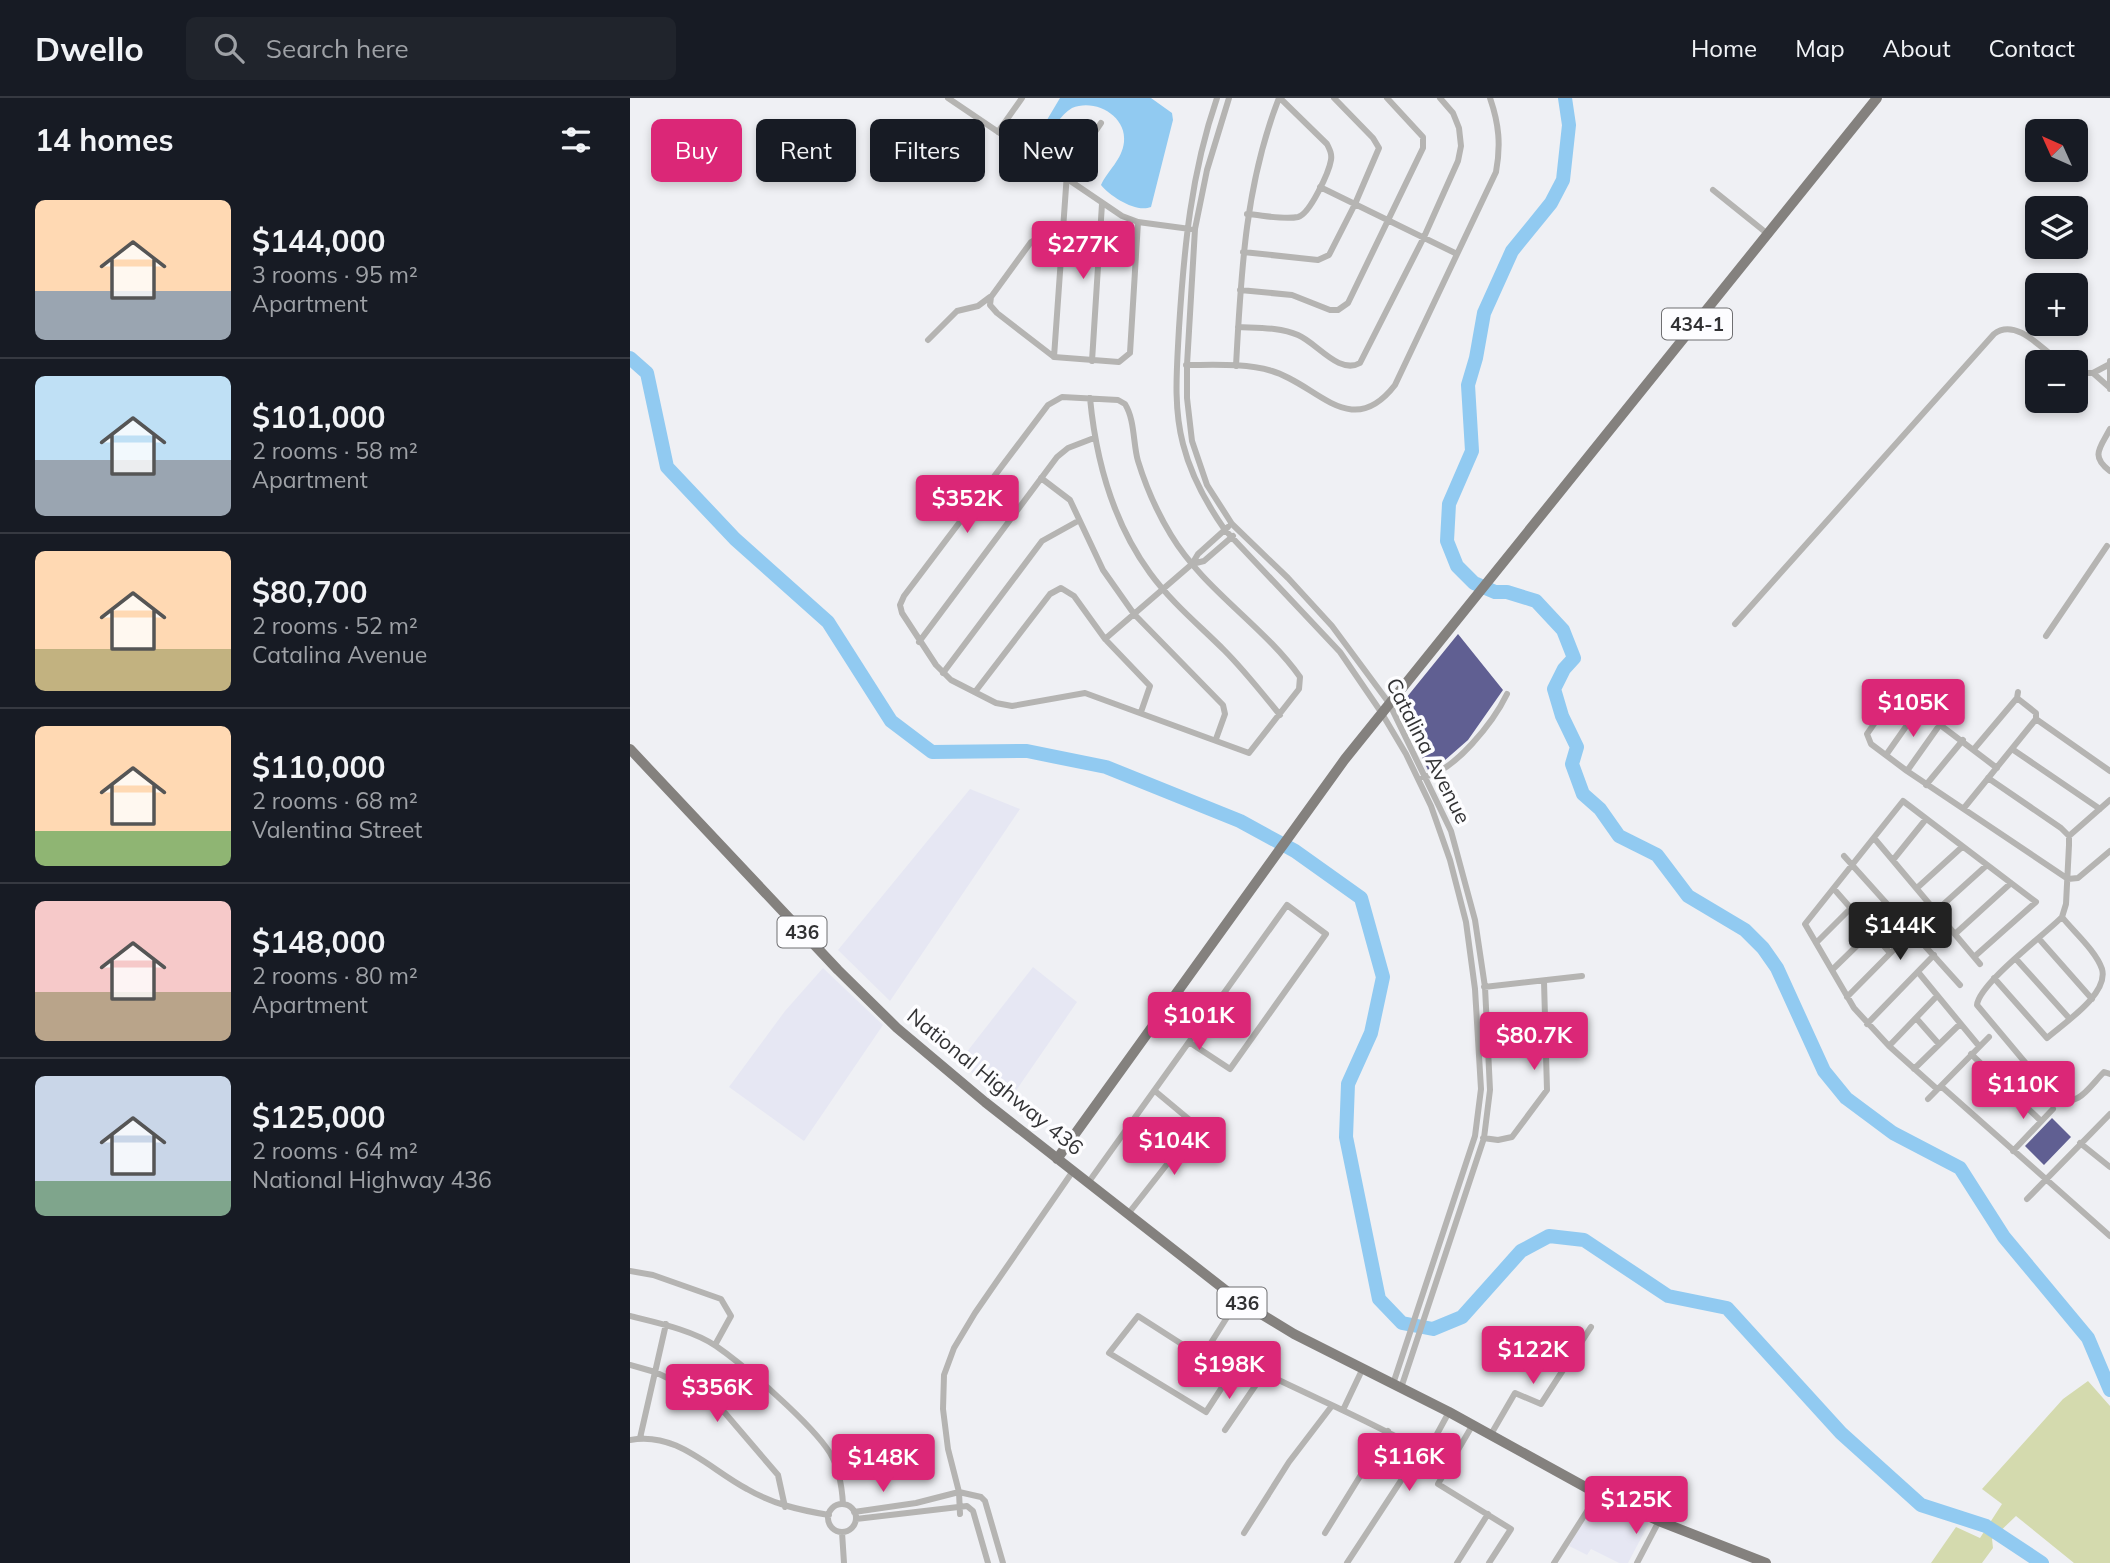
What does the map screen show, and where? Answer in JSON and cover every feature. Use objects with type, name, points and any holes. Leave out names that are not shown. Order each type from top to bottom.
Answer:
[{"type":"main road","name":"434-1","points":[[1057,1158],[1381,712],[1877,98]]},
{"type":"main road","name":"National Highway 436","points":[[630,749],[838,970],[888,1019],[1073,1171],[1238,1300],[1294,1334],[1449,1412],[1598,1494],[1766,1563]]},
{"type":"street","points":[[948,98],[998,132],[1022,98]]},
{"type":"street","name":"Catalina Avenue","points":[[1217,98],[1196,168],[1186,229],[1177,365],[1178,419],[1189,466],[1225,530],[1340,652],[1381,712],[1418,777],[1442,834],[1459,888],[1475,989],[1481,1089],[1475,1136],[1425,1302]]},
{"type":"street","name":"Catalina Avenue","points":[[1229,98],[1207,170],[1195,229],[1187,365],[1187,398],[1192,442],[1207,485],[1232,524],[1288,578],[1332,626],[1389,703],[1427,777],[1460,858],[1475,920],[1485,987],[1490,1090],[1485,1138],[1397,1386]]},
{"type":"street","points":[[1236,366],[1247,214],[1261,151],[1280,98],[1327,144],[1331,162],[1310,208],[1298,217],[1247,214]]},
{"type":"street","points":[[1243,252],[1323,259],[1329,255],[1355,204],[1378,148],[1374,138],[1334,98]]},
{"type":"street","points":[[1240,290],[1292,295],[1330,310],[1344,308],[1351,300],[1423,144],[1419,132],[1387,98]]},
{"type":"street","points":[[1238,327],[1290,332],[1308,340],[1342,365],[1356,365],[1366,355],[1424,237],[1460,154],[1461,136],[1457,121],[1440,98]]},
{"type":"street","points":[[1177,365],[1261,368],[1284,375],[1331,405],[1351,409],[1370,406],[1380,400],[1395,384],[1496,172],[1500,142],[1498,121],[1490,98]]},
{"type":"street","points":[[1098,127],[1101,123]]},
{"type":"street","points":[[1054,357],[1066,182]]},
{"type":"street","points":[[1070,182],[1122,216],[1138,222],[1195,229]]},
{"type":"street","points":[[1320,187],[1457,254]]},
{"type":"street","points":[[1713,190],[1769,235]]},
{"type":"street","points":[[1092,361],[1102,204]]},
{"type":"street","points":[[991,297],[990,305],[997,313],[1054,357],[1119,362],[1130,353],[1138,222]]},
{"type":"street","points":[[928,340],[957,311],[978,306],[991,297],[1031,242],[1038,238],[1061,240]]},
{"type":"street","points":[[1735,624],[1994,334],[2005,328],[2014,329],[2044,350]]},
{"type":"street","points":[[2088,373],[2093,373],[2109,363],[2110,388]]},
{"type":"street","points":[[2093,373],[2110,388]]},
{"type":"street","points":[[1058,397],[1090,398],[1118,400],[1128,408],[1138,461],[1153,503],[1175,542],[1192,564],[1271,643],[1300,677],[1300,689],[1249,753],[1085,693],[1012,706],[996,703],[951,680],[943,673],[919,642],[902,613],[900,605],[904,597],[1048,405],[1058,397]]},
{"type":"street","points":[[1090,398],[1094,438],[1104,479],[1118,518],[1138,556],[1163,589],[1245,672],[1280,715]]},
{"type":"street","points":[[2110,429],[2098,457],[2099,463],[2110,471]]},
{"type":"street","points":[[919,642],[1063,451],[1094,438]]},
{"type":"street","points":[[1041,478],[1070,500],[1103,570],[1134,614],[1223,705],[1225,714],[1216,739]]},
{"type":"street","points":[[943,673],[1042,541],[1078,521]]},
{"type":"street","points":[[1105,639],[1192,564],[1198,554],[1232,524]]},
{"type":"street","points":[[1192,564],[1205,561],[1239,531]]},
{"type":"street","points":[[2046,636],[2109,545]]},
{"type":"street","points":[[975,692],[1055,589],[1061,588],[1070,592],[1105,639],[1150,686],[1141,712]]},
{"type":"street","points":[[1418,777],[1427,777],[1477,739],[1499,710],[1507,694]]},
{"type":"street","points":[[1997,768],[1941,723],[1897,695],[1867,734],[1867,739],[1926,785],[2067,879],[2078,878],[2110,850]]},
{"type":"street","points":[[1964,808],[2036,719],[2036,713],[2017,695],[1974,749]]},
{"type":"street","points":[[1886,755],[1919,708]]},
{"type":"street","points":[[2036,719],[2110,771]]},
{"type":"street","points":[[1907,771],[1941,723]]},
{"type":"street","points":[[1926,785],[1963,740]]},
{"type":"street","points":[[2012,748],[2099,809]]},
{"type":"street","points":[[1988,778],[2061,828],[2068,836],[2066,904],[2062,917],[2040,940],[1994,978],[1978,996],[1977,1005],[2055,1098],[2065,1103],[2075,1102],[2104,1072],[2110,1074]]},
{"type":"street","points":[[2068,836],[2110,800]]},
{"type":"street","points":[[1975,957],[2036,902],[1903,802],[1805,924],[1847,997],[1867,1024],[1914,1069],[2110,1236]]},
{"type":"street","points":[[1893,860],[1926,818]]},
{"type":"street","points":[[1874,838],[1980,964]]},
{"type":"street","points":[[1917,888],[1962,847]]},
{"type":"street","points":[[1844,856],[1960,985]]},
{"type":"street","points":[[1847,997],[1912,930],[1987,866]]},
{"type":"street","points":[[1955,934],[2011,883]]},
{"type":"street","points":[[1833,890],[1890,953]]},
{"type":"street","points":[[1088,1183],[1287,905],[1326,934],[1230,1069],[1189,1042]]},
{"type":"street","points":[[1815,943],[1851,908]]},
{"type":"street","points":[[1994,978],[2047,1038],[2092,999],[2103,982],[2102,968],[2062,917]]},
{"type":"street","points":[[1832,970],[1871,932]]},
{"type":"street","points":[[2040,940],[2092,999]]},
{"type":"street","points":[[1867,1024],[1934,956]]},
{"type":"street","points":[[2016,959],[2069,1018]]},
{"type":"street","points":[[1918,972],[1979,1046]]},
{"type":"street","points":[[1475,989],[1583,976]]},
{"type":"street","points":[[1475,1136],[1498,1140],[1512,1137],[1547,1090],[1544,981]]},
{"type":"street","points":[[1889,1046],[1937,996]]},
{"type":"street","points":[[1916,1018],[1938,1044]]},
{"type":"street","points":[[1914,1069],[1960,1024]]},
{"type":"street","points":[[1927,1098],[1989,1037]]},
{"type":"street","points":[[1971,1054],[2041,1121]]},
{"type":"street","points":[[1128,1214],[1168,1163],[1191,1121],[1155,1091]]},
{"type":"street","points":[[2013,1151],[2053,1109]]},
{"type":"street","points":[[2026,1199],[2110,1114]]},
{"type":"street","points":[[2080,1143],[2110,1167]]},
{"type":"street","points":[[959,1511],[959,1492],[943,1409],[944,1375],[954,1348],[1073,1171]]},
{"type":"street","points":[[630,1271],[653,1275],[721,1299],[731,1316],[715,1345]]},
{"type":"street","points":[[1202,1357],[1238,1300]]},
{"type":"street","points":[[630,1316],[666,1324],[715,1345],[791,1409],[830,1453],[842,1484],[843,1504],[855,1516],[959,1511],[967,1506],[973,1511],[988,1563]]},
{"type":"street","points":[[1138,1316],[1202,1357],[1230,1375],[1206,1412],[1109,1353],[1138,1316]]},
{"type":"street","points":[[640,1438],[666,1324]]},
{"type":"street","points":[[1490,1436],[1515,1393],[1541,1404],[1591,1327]]},
{"type":"street","points":[[630,1365],[655,1372],[695,1391],[725,1413],[778,1475],[785,1507]]},
{"type":"street","points":[[1343,1410],[1363,1368]]},
{"type":"street","points":[[1225,1430],[1264,1373],[1331,1407],[1388,1431],[1421,1450]]},
{"type":"street","points":[[1244,1533],[1289,1462],[1331,1407]]},
{"type":"street","points":[[1347,1563],[1421,1450],[1431,1446],[1449,1412]]},
{"type":"street","points":[[1472,1426],[1438,1484],[1511,1529],[1489,1563]]},
{"type":"street","points":[[1325,1534],[1388,1431]]},
{"type":"street","points":[[630,1440],[640,1438],[670,1443],[692,1452],[745,1489],[785,1507],[829,1515]]},
{"type":"street","points":[[855,1516],[959,1492],[984,1499],[1003,1563]]},
{"type":"street","points":[[1554,1563],[1598,1494]]},
{"type":"street","points":[[929,1512],[930,1499]]},
{"type":"street","points":[[843,1504],[835,1506],[829,1515],[831,1526],[842,1532],[849,1530],[855,1516]]},
{"type":"street","points":[[1457,1563],[1488,1514]]},
{"type":"street","points":[[1637,1563],[1659,1521]]},
{"type":"street","points":[[842,1532],[844,1563]]},
{"type":"shaded area","points":[[970,789],[1020,809],[890,1001],[838,950]]},
{"type":"shaded area","points":[[1033,967],[1077,1002],[1008,1102],[959,1062]]},
{"type":"shaded area","points":[[823,968],[883,1025],[804,1141],[729,1087],[785,1011]]},
{"type":"shaded area","points":[[1596,1499],[1649,1523],[1628,1563],[1619,1563],[1591,1549],[1587,1555],[1569,1546]]},
{"type":"green space","points":[[2088,1381],[2110,1406],[2110,1563],[2074,1563],[2016,1516],[1992,1539],[1993,1548],[1982,1563],[1931,1563],[1956,1527],[1980,1538],[2002,1504],[1982,1489],[2063,1399]]},
{"type":"water","points":[[1060,98],[1151,98],[1172,113],[1173,120],[1151,207],[1138,208],[1124,203],[1101,185],[1123,148],[1124,133],[1115,117],[1090,105],[1072,108],[1060,119],[1048,119]]},
{"type":"building","points":[[1458,634],[1503,690],[1468,740],[1444,761],[1428,770],[1398,708]]},
{"type":"building","points":[[2052,1118],[2071,1137],[2044,1165],[2025,1146]]},
{"type":"waterway","points":[[1565,98],[1569,125],[1563,180],[1551,203],[1512,251],[1484,313],[1468,385],[1472,451],[1449,504],[1447,541],[1457,566],[1474,583],[1495,592],[1507,592],[1536,601],[1563,630],[1574,658],[1564,669],[1554,689],[1562,716],[1577,747],[1572,764],[1583,794],[1600,809],[1619,836],[1657,855],[1688,896],[1745,930],[1763,948],[1777,968],[1824,1071],[1846,1098],[1893,1133],[1960,1168],[2004,1237],[2088,1338],[2110,1390]]},
{"type":"waterway","points":[[630,358],[647,373],[667,467],[735,539],[828,622],[891,721],[932,752],[1027,751],[1106,767],[1240,821],[1295,851],[1361,898],[1383,977],[1371,1033],[1348,1084],[1346,1137],[1379,1299],[1402,1323],[1433,1329],[1462,1317],[1521,1251],[1549,1236],[1584,1240],[1668,1296],[1727,1308],[1841,1433],[1921,1505],[1986,1526],[2042,1563]]}]
